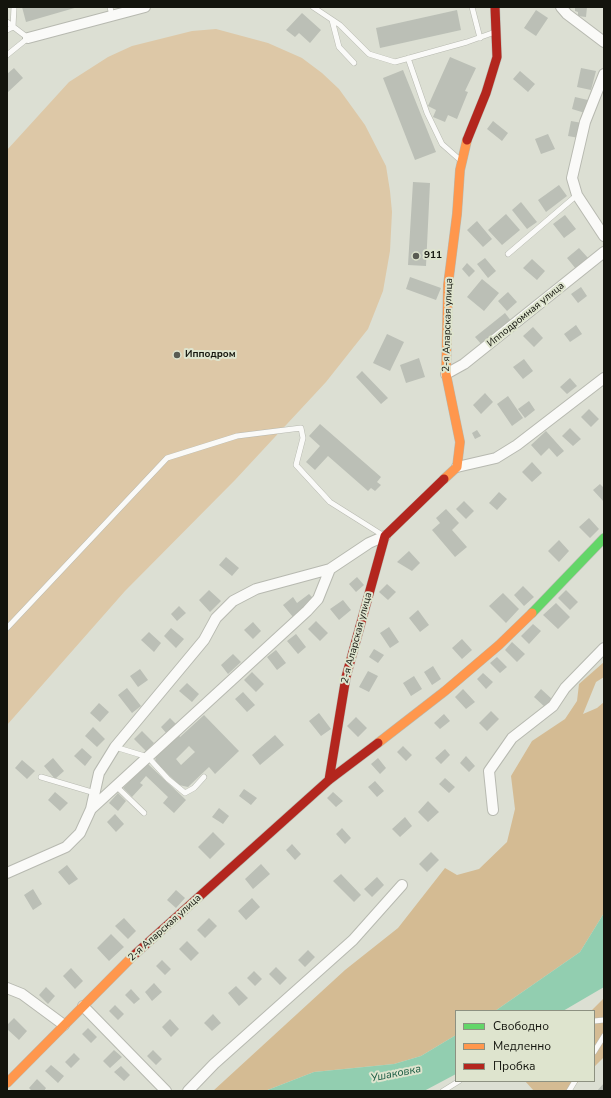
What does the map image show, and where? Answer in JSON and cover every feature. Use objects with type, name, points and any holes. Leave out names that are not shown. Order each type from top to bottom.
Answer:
[{"type":"street","points":[[28,38],[111,11],[145,7]]},
{"type":"street","name":"2-я Аларская улица","points":[[457,467],[460,442],[446,374],[448,285],[465,144],[486,93],[497,57],[495,7]]},
{"type":"street","points":[[561,7],[567,14],[604,42]]},
{"type":"street","points":[[604,74],[585,122],[572,178],[577,195],[604,236]]},
{"type":"street","name":"Ипподромная улица","points":[[446,374],[464,364],[604,252]]},
{"type":"street","points":[[7,873],[66,847],[80,833],[91,809],[100,773],[115,747],[204,640],[216,618],[233,601],[256,589],[330,569],[369,543],[385,536],[457,467],[496,458],[517,444],[604,378]]},
{"type":"street","name":"2-я Аларская улица","points":[[329,780],[346,677],[385,536]]},
{"type":"street","name":"2-я Аларская улица","points":[[7,1083],[124,964],[329,780],[445,690],[499,645],[541,605],[604,538]]},
{"type":"street","points":[[91,809],[307,611],[318,599],[330,569]]},
{"type":"street","points":[[494,810],[489,771],[512,738],[553,706],[565,688],[604,648]]},
{"type":"street","points":[[188,1091],[214,1064],[353,940],[402,885]]},
{"type":"street","points":[[7,988],[22,994],[64,1025]]},
{"type":"street","points":[[83,1006],[166,1091]]},
{"type":"lane","points":[[13,27],[14,7]]},
{"type":"lane","points":[[313,7],[332,20],[369,54],[395,62],[496,32]]},
{"type":"lane","points":[[472,7],[480,38]]},
{"type":"lane","points":[[332,20],[339,47],[354,63]]},
{"type":"lane","points":[[7,22],[28,38],[7,55]]},
{"type":"lane","points":[[7,30],[13,27]]},
{"type":"lane","points":[[408,58],[427,113],[442,144],[462,162]]},
{"type":"lane","points":[[508,254],[577,195]]},
{"type":"lane","points":[[7,628],[167,458],[237,436],[301,428],[303,438],[296,464],[330,502],[385,536]]},
{"type":"lane","points":[[115,747],[148,757],[168,779],[185,793],[194,788],[204,778]]},
{"type":"lane","points":[[41,777],[95,793]]},
{"type":"lane","points":[[116,786],[144,813]]},
{"type":"lane","points":[[595,1050],[604,1036]]},
{"type":"lane","points":[[443,1091],[457,1082]]},
{"type":"lane","points":[[569,1091],[574,1082]]},
{"type":"shaded area","name":"Ипподром","points":[[216,29],[268,43],[302,58],[322,73],[339,89],[365,125],[386,166],[390,191],[392,212],[390,251],[383,291],[368,329],[326,382],[235,480],[125,591],[7,725],[7,150],[69,82],[108,57],[132,46],[192,31]]},
{"type":"shaded area","points":[[604,662],[604,677],[596,682],[583,714],[597,708],[604,702],[604,913],[580,952],[496,1010],[455,1010],[455,1036],[421,1056],[394,1064],[314,1072],[265,1091],[213,1091],[345,970],[398,928],[445,868],[457,875],[479,869],[507,842],[515,809],[511,776],[532,741],[565,719],[577,701],[579,684]]},
{"type":"shaded area","points":[[604,989],[604,1057],[595,1066],[595,1010],[592,1010],[603,999]]},
{"type":"shaded area","points":[[526,1082],[578,1082],[569,1091],[534,1091]]},
{"type":"water","points":[[604,913],[604,987],[565,1010],[496,1010],[580,952]]},
{"type":"water","name":"Ушаковка","points":[[455,1036],[455,1075],[424,1091],[265,1091],[314,1072],[394,1064],[421,1056]]},
{"type":"building","points":[[22,7],[78,7],[26,22]]},
{"type":"building","points":[[575,7],[587,7],[586,17],[578,16],[578,12],[575,11]]},
{"type":"building","points":[[457,10],[461,30],[380,48],[376,28]]},
{"type":"building","points":[[536,10],[548,18],[536,36],[524,28]]},
{"type":"building","points":[[302,13],[321,30],[310,43],[299,33],[295,37],[286,30]]},
{"type":"building","points":[[450,57],[476,68],[465,91],[468,92],[457,119],[448,115],[445,122],[433,117],[436,110],[428,106]]},
{"type":"building","points":[[14,68],[23,78],[7,93],[7,74]]},
{"type":"building","points":[[581,68],[596,71],[591,90],[577,87]]},
{"type":"building","points":[[403,70],[436,152],[415,160],[383,78]]},
{"type":"building","points":[[520,71],[535,84],[528,92],[513,79]]},
{"type":"building","points":[[575,97],[588,100],[585,113],[572,109]]},
{"type":"building","points":[[493,121],[508,133],[502,141],[487,129]]},
{"type":"building","points":[[571,121],[582,123],[579,138],[568,136]]},
{"type":"building","points":[[548,134],[555,149],[541,154],[535,139]]},
{"type":"building","points":[[413,182],[430,183],[426,266],[408,265]]},
{"type":"building","points":[[559,185],[567,196],[546,212],[538,200]]},
{"type":"building","points":[[521,202],[537,222],[527,229],[512,210]]},
{"type":"building","points":[[506,214],[520,230],[502,245],[488,230]]},
{"type":"building","points":[[565,215],[576,229],[564,238],[553,224]]},
{"type":"building","points":[[477,221],[492,239],[483,247],[467,230]]},
{"type":"building","points":[[579,248],[589,259],[576,269],[567,258]]},
{"type":"building","points":[[485,258],[496,271],[488,278],[477,264]]},
{"type":"building","points":[[532,259],[545,271],[537,280],[523,268]]},
{"type":"building","points":[[467,263],[475,271],[469,277],[462,269]]},
{"type":"building","points":[[410,277],[441,288],[436,300],[406,289]]},
{"type":"building","points":[[482,279],[499,293],[484,311],[467,297]]},
{"type":"building","points":[[581,287],[587,296],[578,303],[571,294]]},
{"type":"building","points":[[508,292],[517,302],[507,311],[498,301]]},
{"type":"building","points":[[505,313],[512,322],[482,345],[475,337]]},
{"type":"building","points":[[576,325],[582,334],[570,342],[564,334]]},
{"type":"building","points":[[533,327],[543,338],[534,347],[523,336]]},
{"type":"building","points":[[387,334],[404,342],[390,371],[373,363]]},
{"type":"building","points":[[419,358],[425,377],[406,383],[400,365]]},
{"type":"building","points":[[524,359],[533,371],[523,379],[513,367]]},
{"type":"building","points":[[362,371],[388,398],[381,404],[356,377]]},
{"type":"building","points":[[570,378],[577,386],[567,394],[560,387]]},
{"type":"building","points":[[485,393],[493,402],[481,414],[473,405]]},
{"type":"building","points":[[508,396],[523,418],[512,426],[497,404]]},
{"type":"building","points":[[529,401],[535,410],[525,418],[518,409]]},
{"type":"building","points":[[589,409],[599,419],[591,427],[581,417]]},
{"type":"building","points":[[320,424],[381,477],[377,482],[381,485],[375,491],[371,488],[368,491],[328,456],[315,470],[306,462],[320,446],[309,436]]},
{"type":"building","points":[[570,428],[581,439],[573,446],[562,436]]},
{"type":"building","points":[[477,430],[481,436],[475,439],[472,433]]},
{"type":"building","points":[[546,431],[564,451],[557,457],[549,448],[541,456],[531,445]]},
{"type":"building","points":[[532,462],[542,473],[532,482],[522,472]]},
{"type":"building","points":[[600,484],[604,488],[604,502],[593,490]]},
{"type":"building","points":[[499,492],[507,499],[497,510],[489,503]]},
{"type":"building","points":[[464,501],[474,511],[466,519],[456,509]]},
{"type":"building","points":[[446,509],[459,523],[452,530],[467,547],[455,557],[432,530],[440,523],[436,518]]},
{"type":"building","points":[[589,518],[599,529],[590,538],[579,527]]},
{"type":"building","points":[[559,540],[569,551],[559,562],[548,551]]},
{"type":"building","points":[[409,551],[420,563],[412,571],[397,562]]},
{"type":"building","points":[[226,557],[239,568],[232,576],[219,565]]},
{"type":"building","points":[[357,577],[364,585],[356,592],[349,584]]},
{"type":"building","points":[[387,584],[396,592],[388,600],[379,592]]},
{"type":"building","points":[[523,586],[534,597],[524,606],[514,595]]},
{"type":"building","points":[[209,590],[221,601],[210,612],[199,600]]},
{"type":"building","points":[[566,590],[578,602],[570,610],[558,598]]},
{"type":"building","points":[[503,593],[519,609],[506,623],[489,606]]},
{"type":"building","points":[[309,594],[314,599],[293,617],[283,605],[293,597],[297,603]]},
{"type":"building","points":[[343,600],[351,610],[339,620],[330,609]]},
{"type":"building","points":[[556,603],[570,617],[558,629],[543,615]]},
{"type":"building","points":[[179,606],[186,613],[177,621],[171,614]]},
{"type":"building","points":[[418,610],[429,625],[420,632],[409,618]]},
{"type":"building","points":[[316,621],[328,633],[320,641],[308,629]]},
{"type":"building","points":[[253,622],[261,631],[253,639],[244,630]]},
{"type":"building","points":[[533,624],[541,631],[529,644],[521,636]]},
{"type":"building","points":[[389,627],[399,642],[390,648],[380,633]]},
{"type":"building","points":[[171,628],[184,639],[176,648],[164,636]]},
{"type":"building","points":[[149,632],[161,643],[154,652],[141,640]]},
{"type":"building","points":[[296,634],[306,647],[298,654],[287,641]]},
{"type":"building","points":[[462,639],[472,650],[462,659],[452,648]]},
{"type":"building","points":[[512,642],[525,654],[517,662],[505,650]]},
{"type":"building","points":[[374,649],[384,655],[378,663],[369,657]]},
{"type":"building","points":[[276,650],[286,663],[277,670],[267,657]]},
{"type":"building","points":[[233,654],[241,662],[228,674],[221,665]]},
{"type":"building","points":[[497,657],[507,667],[500,673],[490,663]]},
{"type":"building","points":[[433,666],[441,679],[432,685],[424,672]]},
{"type":"building","points":[[140,669],[148,680],[138,687],[130,676]]},
{"type":"building","points":[[368,671],[378,676],[369,692],[359,687]]},
{"type":"building","points":[[252,672],[264,684],[256,692],[244,680]]},
{"type":"building","points":[[483,673],[493,682],[486,689],[477,679]]},
{"type":"building","points":[[414,676],[422,689],[411,696],[403,683]]},
{"type":"building","points":[[187,683],[199,694],[192,702],[179,691]]},
{"type":"building","points":[[127,688],[141,706],[132,713],[118,695]]},
{"type":"building","points":[[463,689],[475,702],[466,709],[455,697]]},
{"type":"building","points":[[541,689],[553,700],[546,708],[534,697]]},
{"type":"building","points":[[243,692],[255,705],[247,712],[235,699]]},
{"type":"building","points":[[99,703],[109,712],[100,722],[90,713]]},
{"type":"building","points":[[491,711],[499,719],[487,731],[479,723]]},
{"type":"building","points":[[319,713],[331,729],[321,736],[309,721]]},
{"type":"building","points":[[444,714],[450,721],[440,729],[434,723]]},
{"type":"building","points":[[204,715],[239,751],[215,774],[209,767],[188,787],[179,785],[155,762],[156,755],[178,734],[180,737]],"holes":[[[189,746],[195,752],[181,765],[176,759]]]},
{"type":"building","points":[[356,717],[367,728],[358,737],[347,726]]},
{"type":"building","points":[[170,718],[177,725],[167,734],[161,727]]},
{"type":"building","points":[[93,727],[105,739],[97,747],[85,736]]},
{"type":"building","points":[[142,731],[154,743],[146,751],[134,739]]},
{"type":"building","points":[[275,735],[284,745],[260,765],[252,755]]},
{"type":"building","points":[[403,746],[412,755],[406,761],[397,752]]},
{"type":"building","points":[[82,748],[92,757],[85,766],[74,756]]},
{"type":"building","points":[[445,749],[450,755],[441,764],[435,758]]},
{"type":"building","points":[[466,756],[475,766],[469,772],[460,763]]},
{"type":"building","points":[[53,758],[64,771],[55,779],[44,766]]},
{"type":"building","points":[[378,758],[386,768],[380,774],[371,764]]},
{"type":"building","points":[[22,760],[35,771],[27,779],[15,768]]},
{"type":"building","points":[[147,763],[186,800],[174,813],[163,803],[168,797],[146,776],[140,783],[143,785],[132,797],[123,788]]},
{"type":"building","points":[[445,778],[455,787],[449,793],[439,784]]},
{"type":"building","points":[[375,781],[384,791],[377,797],[368,787]]},
{"type":"building","points":[[244,789],[257,798],[251,805],[239,796]]},
{"type":"building","points":[[55,792],[68,803],[60,811],[48,800]]},
{"type":"building","points":[[333,792],[343,801],[336,807],[327,798]]},
{"type":"building","points":[[118,793],[126,801],[118,811],[109,803]]},
{"type":"building","points":[[428,801],[439,812],[428,822],[418,812]]},
{"type":"building","points":[[219,808],[229,816],[223,824],[212,817]]},
{"type":"building","points":[[115,814],[124,824],[116,832],[107,822]]},
{"type":"building","points":[[405,817],[412,826],[400,837],[392,829]]},
{"type":"building","points":[[342,828],[351,838],[345,844],[336,834]]},
{"type":"building","points":[[213,832],[225,844],[210,859],[198,847]]},
{"type":"building","points":[[292,844],[301,854],[295,860],[286,850]]},
{"type":"building","points":[[431,852],[439,860],[427,872],[419,864]]},
{"type":"building","points":[[261,864],[270,874],[253,889],[245,879]]},
{"type":"building","points":[[67,865],[78,879],[69,885],[58,872]]},
{"type":"building","points":[[341,874],[361,895],[354,902],[333,881]]},
{"type":"building","points":[[377,877],[384,885],[372,897],[364,889]]},
{"type":"building","points":[[33,889],[42,904],[33,910],[24,895]]},
{"type":"building","points":[[176,890],[185,898],[176,908],[167,900]]},
{"type":"building","points":[[252,898],[260,907],[246,920],[238,911]]},
{"type":"building","points":[[124,918],[136,931],[128,939],[115,926]]},
{"type":"building","points":[[209,918],[217,926],[205,938],[197,930]]},
{"type":"building","points":[[111,934],[124,947],[109,961],[97,948]]},
{"type":"building","points":[[187,941],[199,953],[191,961],[179,949]]},
{"type":"building","points":[[308,950],[315,957],[305,967],[298,960]]},
{"type":"building","points":[[162,960],[171,969],[165,975],[156,966]]},
{"type":"building","points":[[276,967],[287,978],[280,985],[269,974]]},
{"type":"building","points":[[71,968],[83,981],[75,989],[63,976]]},
{"type":"building","points":[[254,971],[262,979],[255,986],[247,978]]},
{"type":"building","points":[[154,983],[162,992],[152,1001],[145,992]]},
{"type":"building","points":[[236,986],[248,998],[239,1006],[228,993]]},
{"type":"building","points":[[46,987],[55,996],[48,1004],[39,995]]},
{"type":"building","points":[[131,989],[140,999],[134,1004],[125,995]]},
{"type":"building","points":[[115,1005],[124,1014],[118,1020],[109,1011]]},
{"type":"building","points":[[213,1014],[221,1023],[212,1031],[204,1023]]},
{"type":"building","points":[[14,1018],[27,1031],[19,1040],[7,1029],[7,1025]]},
{"type":"building","points":[[170,1019],[179,1029],[171,1037],[162,1027]]},
{"type":"building","points":[[88,1028],[97,1037],[91,1043],[82,1034]]},
{"type":"building","points":[[114,1050],[122,1057],[110,1068],[103,1061]]},
{"type":"building","points":[[153,1050],[162,1059],[156,1065],[147,1056]]},
{"type":"building","points":[[74,1053],[80,1059],[71,1068],[65,1062]]},
{"type":"building","points":[[51,1065],[64,1076],[58,1083],[45,1071]]},
{"type":"building","points":[[121,1066],[130,1075],[124,1081],[114,1072]]},
{"type":"building","points":[[37,1079],[46,1088],[44,1091],[32,1091],[29,1088]]},
{"type":"building","points":[[604,1083],[604,1091],[597,1091]]},
{"type":"traffic: fast","points":[[532,613],[604,538]]},
{"type":"traffic: slow","points":[[444,479],[457,467],[460,442],[446,374],[448,285],[457,214],[460,170],[467,140]]},
{"type":"traffic: slow","points":[[378,743],[445,691],[499,645],[532,613]]},
{"type":"traffic: slow","points":[[7,1083],[133,956]]},
{"type":"traffic: jam","points":[[467,140],[486,93],[497,57],[495,7]]},
{"type":"traffic: jam","points":[[329,780],[346,677],[385,536],[444,479]]},
{"type":"traffic: jam","points":[[133,956],[329,780],[378,743]]},
{"type":"place","name":"911","points":[[416,256]]},
{"type":"place","name":"Ипподром","points":[[177,355]]}]
